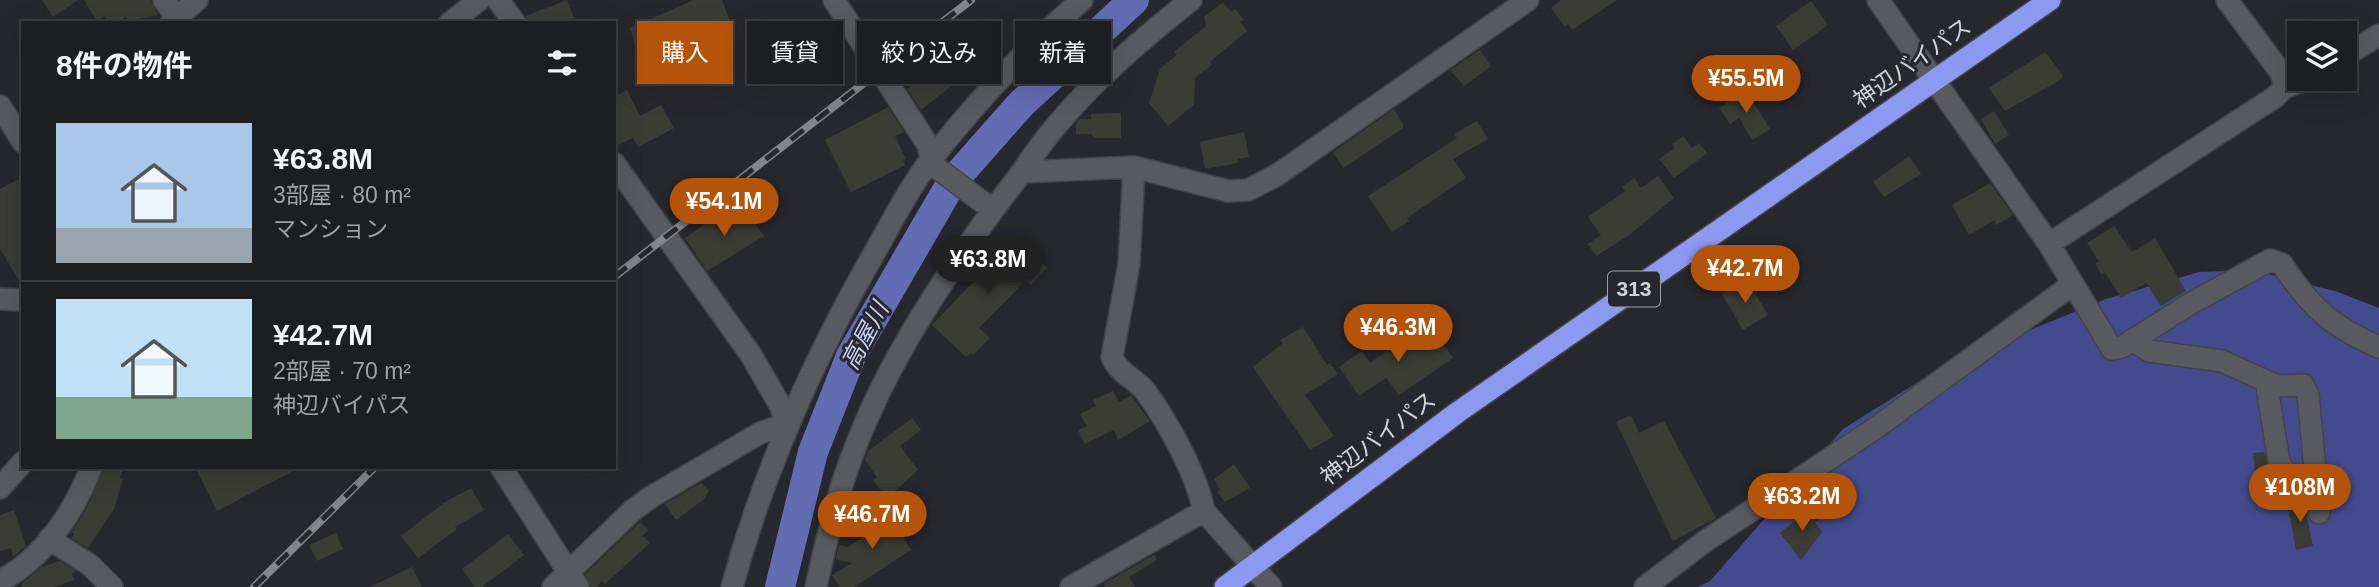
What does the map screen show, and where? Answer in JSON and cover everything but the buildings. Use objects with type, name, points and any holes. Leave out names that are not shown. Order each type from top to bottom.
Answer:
[{"type":"highway","name":"神辺バイパス","points":[[1224,587],[1458,412],[2050,0]]},
{"type":"street","points":[[164,0],[175,21]]},
{"type":"street","points":[[177,21],[197,0]]},
{"type":"street","points":[[453,21],[479,0]]},
{"type":"street","points":[[498,0],[514,21]]},
{"type":"street","points":[[834,0],[928,145],[934,163],[990,208]]},
{"type":"street","points":[[732,587],[748,530],[786,424],[834,324],[934,163],[1008,73],[1082,0]]},
{"type":"street","points":[[816,587],[844,478],[891,367],[942,280],[990,208],[1072,108],[1133,47],[1191,0]]},
{"type":"street","points":[[1022,172],[1134,167],[1227,191],[1248,190],[1277,175],[1528,0]]},
{"type":"street","points":[[1878,0],[1936,78],[2049,244],[2112,349],[2270,260],[2282,264],[2305,299],[2350,334],[2379,347]]},
{"type":"street","points":[[2227,0],[2281,74],[2284,88]]},
{"type":"street","points":[[2357,49],[2379,35]]},
{"type":"street","points":[[2049,244],[2287,87]]},
{"type":"street","points":[[10,109],[21,137]]},
{"type":"street","points":[[616,166],[751,355],[786,424]]},
{"type":"street","points":[[1134,167],[1129,264],[1112,357],[1116,367],[1145,391],[1195,479],[1204,511],[1270,587]]},
{"type":"street","points":[[1645,587],[1703,542],[1878,427],[2073,284]]},
{"type":"street","points":[[0,299],[21,300]]},
{"type":"street","points":[[2132,340],[2149,351],[2222,360],[2277,386],[2303,386],[2308,394],[2319,513]]},
{"type":"street","points":[[2266,381],[2279,462],[2286,473],[2304,478],[2317,476]]},
{"type":"street","points":[[502,469],[566,582],[632,511],[760,433],[786,424]]},
{"type":"street","points":[[0,488],[21,464]]},
{"type":"street","points":[[0,581],[20,570],[49,539],[80,496],[90,469]]},
{"type":"street","points":[[1071,587],[1204,511]]},
{"type":"street","points":[[49,539],[90,565],[112,587]]},
{"type":"shaded area","points":[[2253,270],[2338,292],[2379,308],[2379,587],[1698,587],[1710,581],[1843,429],[1947,364],[2106,299],[2199,272]]},
{"type":"waterway","name":"高屋川","points":[[780,587],[813,452],[851,356],[952,182],[1021,104],[1134,0]]},
{"type":"railway","points":[[616,275],[971,0]]},
{"type":"railway","points":[[254,587],[373,469]]}]
